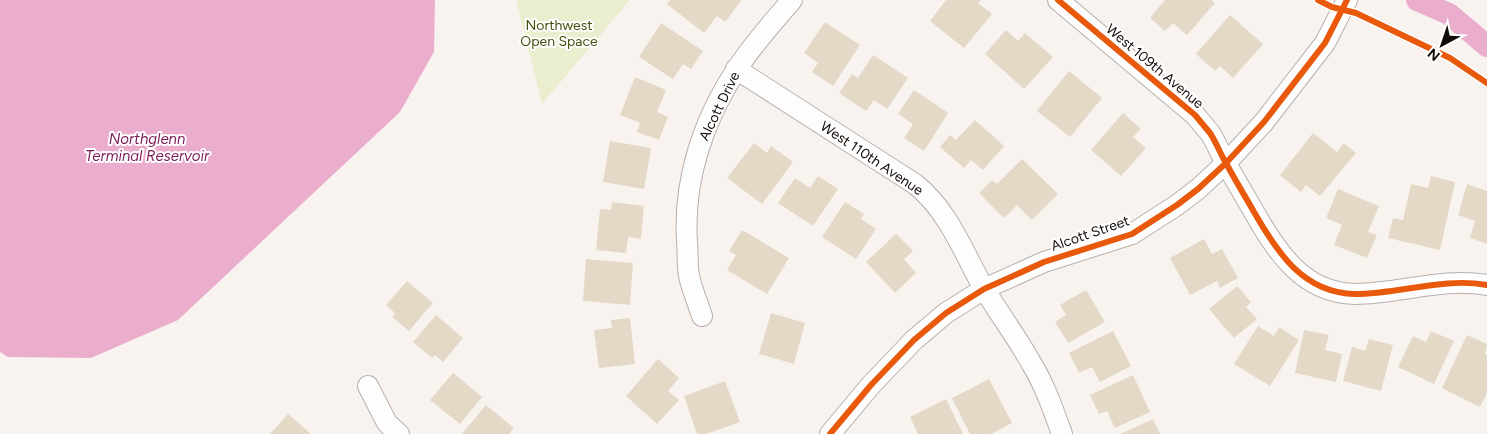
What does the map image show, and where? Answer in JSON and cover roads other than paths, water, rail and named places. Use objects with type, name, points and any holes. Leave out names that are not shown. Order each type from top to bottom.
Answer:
[{"type":"street","name":"Alcott Drive","points":[[702,316],[689,276],[686,219],[688,188],[698,148],[715,107],[736,69],[792,0]]},
{"type":"street","name":"West 109th Avenue","points":[[1058,0],[1195,115],[1210,134],[1268,235],[1281,254],[1302,275],[1317,285],[1347,294],[1453,283],[1487,285]]},
{"type":"street","name":"Alcott Street","points":[[830,434],[871,385],[914,340],[946,313],[984,289],[1044,262],[1132,234],[1198,189],[1226,163],[1264,122],[1319,52],[1347,0]]},
{"type":"street","name":"West 110th Avenue","points":[[736,69],[926,192],[940,209],[984,289],[1032,362],[1062,434]]},
{"type":"street","points":[[368,386],[387,423],[399,434]]},
{"type":"water","name":"Northglenn Terminal Reservoir","points":[[0,0],[435,0],[434,52],[400,112],[178,320],[91,358],[8,357],[0,352]]},
{"type":"waterway","points":[[1417,0],[1449,14],[1487,46]]},
{"type":"park label","name":"Northwest Open Space","points":[[559,33]]}]
